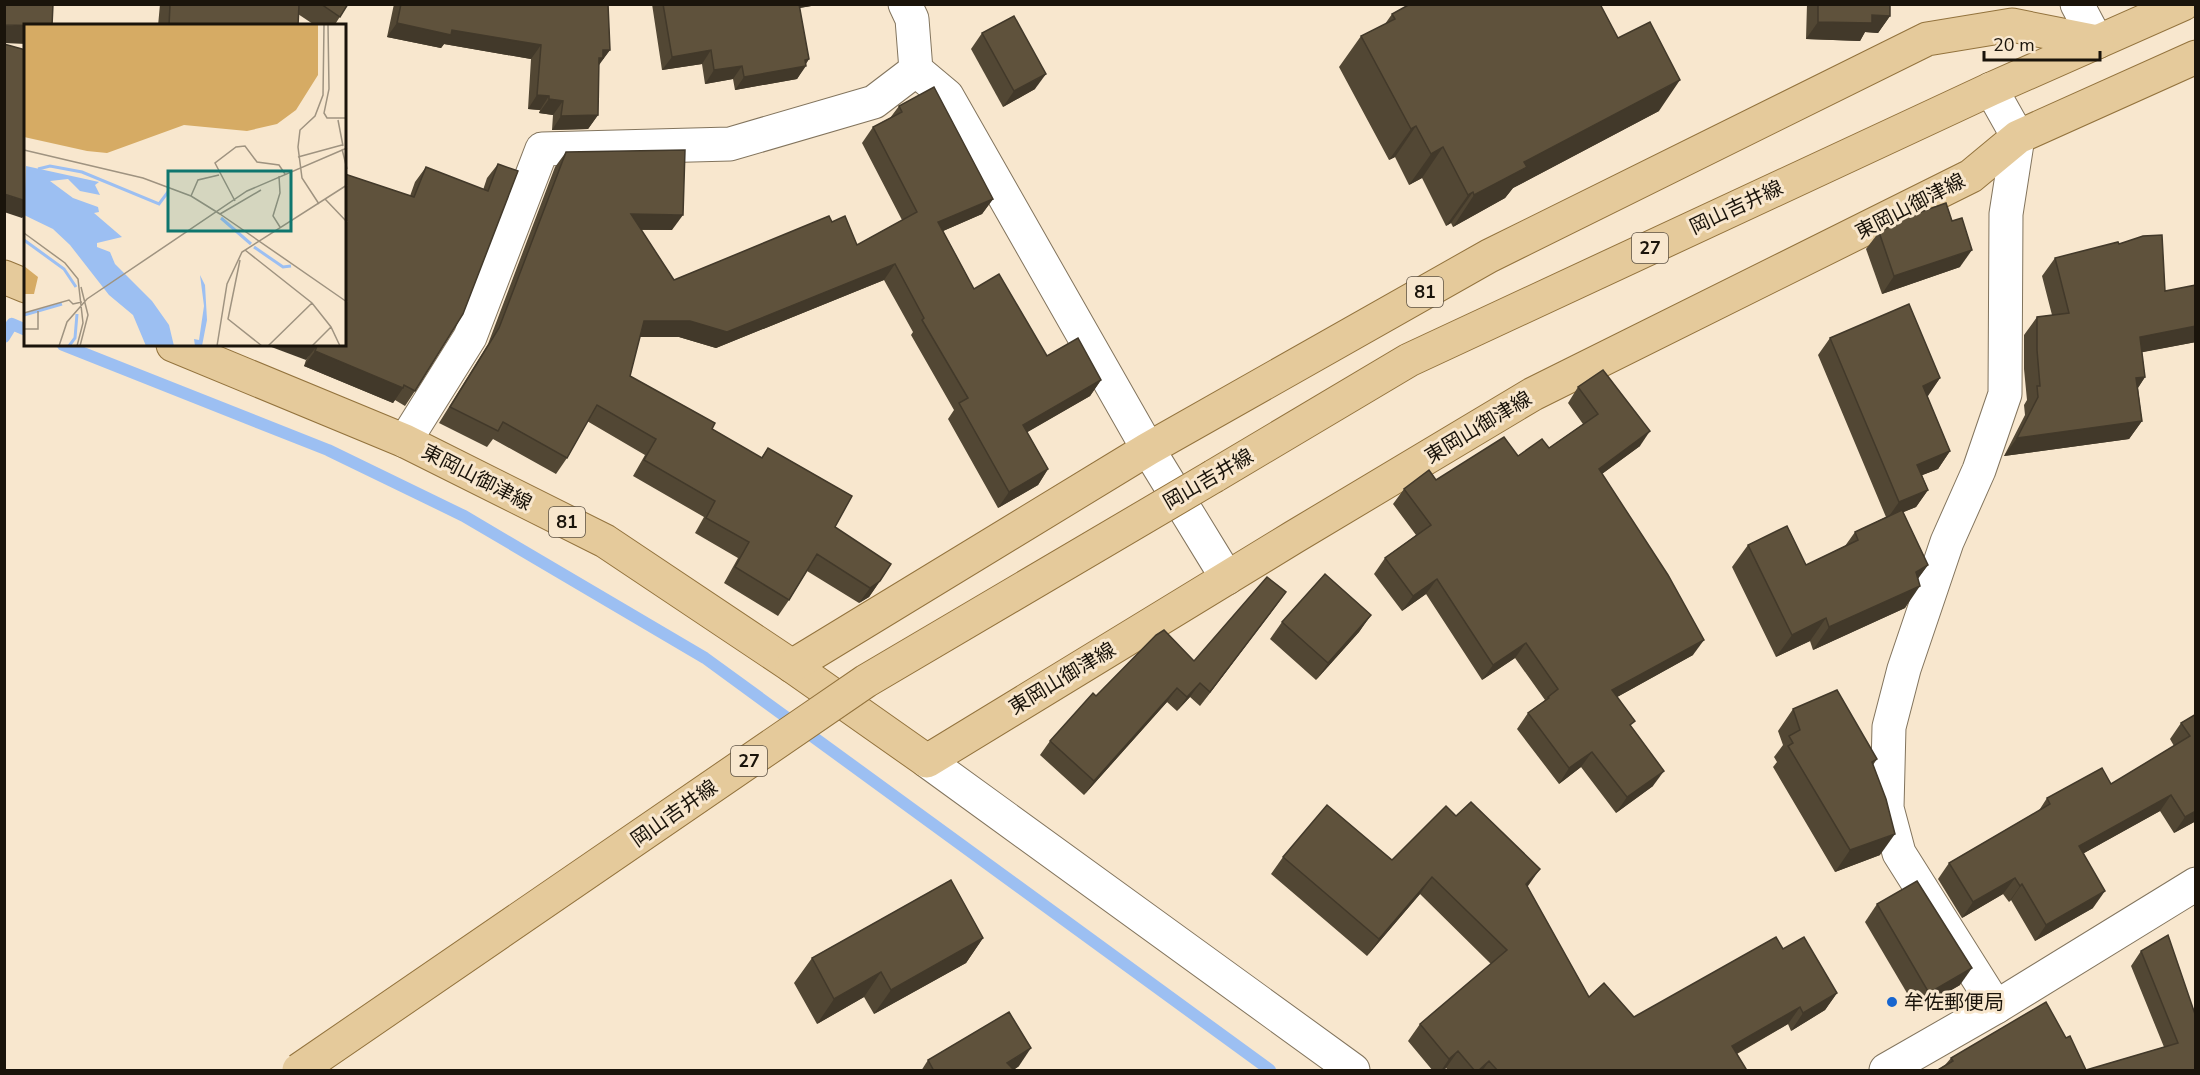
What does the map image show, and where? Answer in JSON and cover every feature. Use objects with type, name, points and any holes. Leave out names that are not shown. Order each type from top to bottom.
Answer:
[{"type":"main road","name":"岡山吉井線","points":[[299,1071],[866,681],[1409,360],[1991,89],[2183,4]]},
{"type":"main road","name":"81","points":[[792,666],[1148,449],[1489,256],[1927,39],[2012,25],[2097,42]]},
{"type":"main road","name":"東岡山御津線","points":[[175,346],[405,441],[605,541],[792,666],[927,761],[1533,394],[1971,176],[2018,137],[2196,57]]},
{"type":"main road","points":[[4,277],[24,285]]},
{"type":"street","points":[[905,4],[912,19],[916,70],[946,96],[1148,449],[1227,578]]},
{"type":"street","points":[[2077,4],[2097,42]]},
{"type":"street","points":[[405,441],[470,337],[542,149],[730,144],[873,102],[916,70]]},
{"type":"street","points":[[1991,89],[2018,137],[2006,214],[2004,394],[1979,470],[1947,542],[1904,669],[1889,728],[1887,808],[1899,853],[1996,1007]]},
{"type":"street","points":[[927,761],[1353,1071]]},
{"type":"street","points":[[1886,1071],[1996,1007],[2196,884]]},
{"type":"building","points":[[4,4],[53,4],[52,24],[4,25]]},
{"type":"building","points":[[170,4],[299,4],[298,24],[169,24]]},
{"type":"building","points":[[321,4],[348,4],[340,17]]},
{"type":"building","points":[[401,4],[608,4],[610,50],[603,50],[603,58],[599,58],[598,115],[561,116],[563,101],[537,95],[541,45],[452,30],[451,35],[397,23]]},
{"type":"building","points":[[663,4],[799,4],[809,59],[805,60],[806,66],[744,77],[742,66],[714,70],[711,50],[672,57]]},
{"type":"building","points":[[1410,4],[1600,4],[1618,38],[1650,22],[1680,80],[1524,162],[1527,167],[1474,195],[1473,192],[1468,195],[1443,147],[1431,154],[1416,126],[1411,129],[1361,36],[1395,19],[1392,14]]},
{"type":"building","points":[[1818,4],[1890,4],[1890,16],[1872,15],[1872,23],[1818,22]]},
{"type":"building","points":[[1014,16],[1046,74],[1014,91],[982,33]]},
{"type":"building","points":[[4,44],[24,49],[24,200],[4,194]]},
{"type":"building","points":[[934,87],[993,199],[938,222],[974,289],[999,274],[1047,356],[1078,338],[1101,380],[1023,425],[1048,469],[1009,492],[959,403],[968,398],[922,320],[924,318],[895,264],[727,332],[690,321],[644,321],[630,376],[715,423],[712,429],[762,458],[768,448],[852,496],[835,527],[891,564],[880,581],[870,588],[817,554],[789,600],[735,567],[749,542],[706,518],[715,501],[644,460],[656,439],[597,405],[567,458],[503,422],[498,431],[450,407],[499,328],[566,152],[685,150],[683,215],[631,214],[674,280],[829,216],[832,222],[845,216],[857,245],[917,212],[873,127],[902,112],[899,106]]},
{"type":"building","points":[[498,164],[518,171],[463,314],[415,391],[315,351],[317,346],[346,346],[346,174],[414,197],[426,167],[488,191]]},
{"type":"building","points":[[1946,203],[1952,221],[1962,218],[1972,250],[1894,276],[1879,232],[1912,215]]},
{"type":"building","points":[[2162,235],[2165,291],[2196,285],[2196,326],[2140,337],[2145,377],[2136,378],[2142,421],[2017,438],[2038,397],[2037,386],[2040,386],[2037,317],[2069,313],[2055,258],[2118,242],[2119,244],[2143,236]]},
{"type":"building","points":[[1909,304],[1940,378],[1923,386],[1950,451],[1917,465],[1928,490],[1899,502],[1830,338]]},
{"type":"building","points":[[1603,370],[1650,431],[1599,469],[1668,575],[1704,640],[1612,690],[1635,721],[1630,725],[1664,771],[1627,797],[1592,752],[1569,768],[1528,713],[1558,689],[1526,643],[1493,665],[1437,579],[1413,596],[1385,558],[1431,525],[1404,489],[1429,470],[1436,480],[1504,437],[1518,456],[1542,439],[1549,448],[1598,414],[1578,387]]},
{"type":"building","points":[[1902,510],[1928,565],[1916,572],[1920,586],[1829,627],[1826,618],[1792,635],[1748,545],[1787,526],[1806,565],[1858,540],[1855,532]]},
{"type":"building","points":[[1325,574],[1371,615],[1328,663],[1282,622]]},
{"type":"building","points":[[1267,577],[1286,592],[1210,692],[1200,683],[1187,697],[1177,688],[1094,781],[1050,741],[1093,693],[1096,696],[1156,635],[1164,630],[1194,661]]},
{"type":"building","points":[[1837,690],[1877,759],[1872,762],[1886,799],[1895,834],[1850,850],[1788,746],[1793,743],[1789,736],[1800,730],[1793,709]]},
{"type":"building","points":[[2196,714],[2196,811],[2185,817],[2171,795],[2079,846],[2105,891],[2046,925],[2022,884],[2020,886],[2015,878],[1973,902],[1949,863],[2050,804],[2047,798],[2102,768],[2111,784],[2190,736],[2181,723]]},
{"type":"building","points":[[1471,802],[1540,869],[1526,884],[1589,997],[1604,983],[1634,1017],[1776,937],[1783,949],[1804,937],[1837,993],[1803,1013],[1800,1007],[1732,1046],[1746,1069],[1744,1071],[1498,1071],[1489,1061],[1475,1071],[1458,1051],[1449,1059],[1420,1024],[1507,950],[1432,877],[1379,939],[1283,857],[1327,805],[1392,860],[1446,806],[1456,816]]},
{"type":"building","points":[[951,880],[983,938],[891,990],[881,972],[834,999],[812,958]]},
{"type":"building","points":[[1917,881],[1972,968],[1929,993],[1877,904]]},
{"type":"building","points":[[2168,935],[2196,1017],[2196,1071],[1936,1071],[1953,1061],[1951,1058],[2046,1002],[2066,1038],[2070,1036],[2086,1070],[2178,1043],[2141,951]]},
{"type":"building","points":[[1009,1012],[1031,1048],[1007,1063],[1013,1069],[1011,1071],[934,1071],[928,1060]]},
{"type":"waterway","points":[[4,337],[12,324],[24,329]]},
{"type":"waterway","points":[[66,346],[328,450],[464,516],[705,658],[1270,1070]]},
{"type":"place","name":"牟佐郵便局","points":[[1892,1002]]}]
